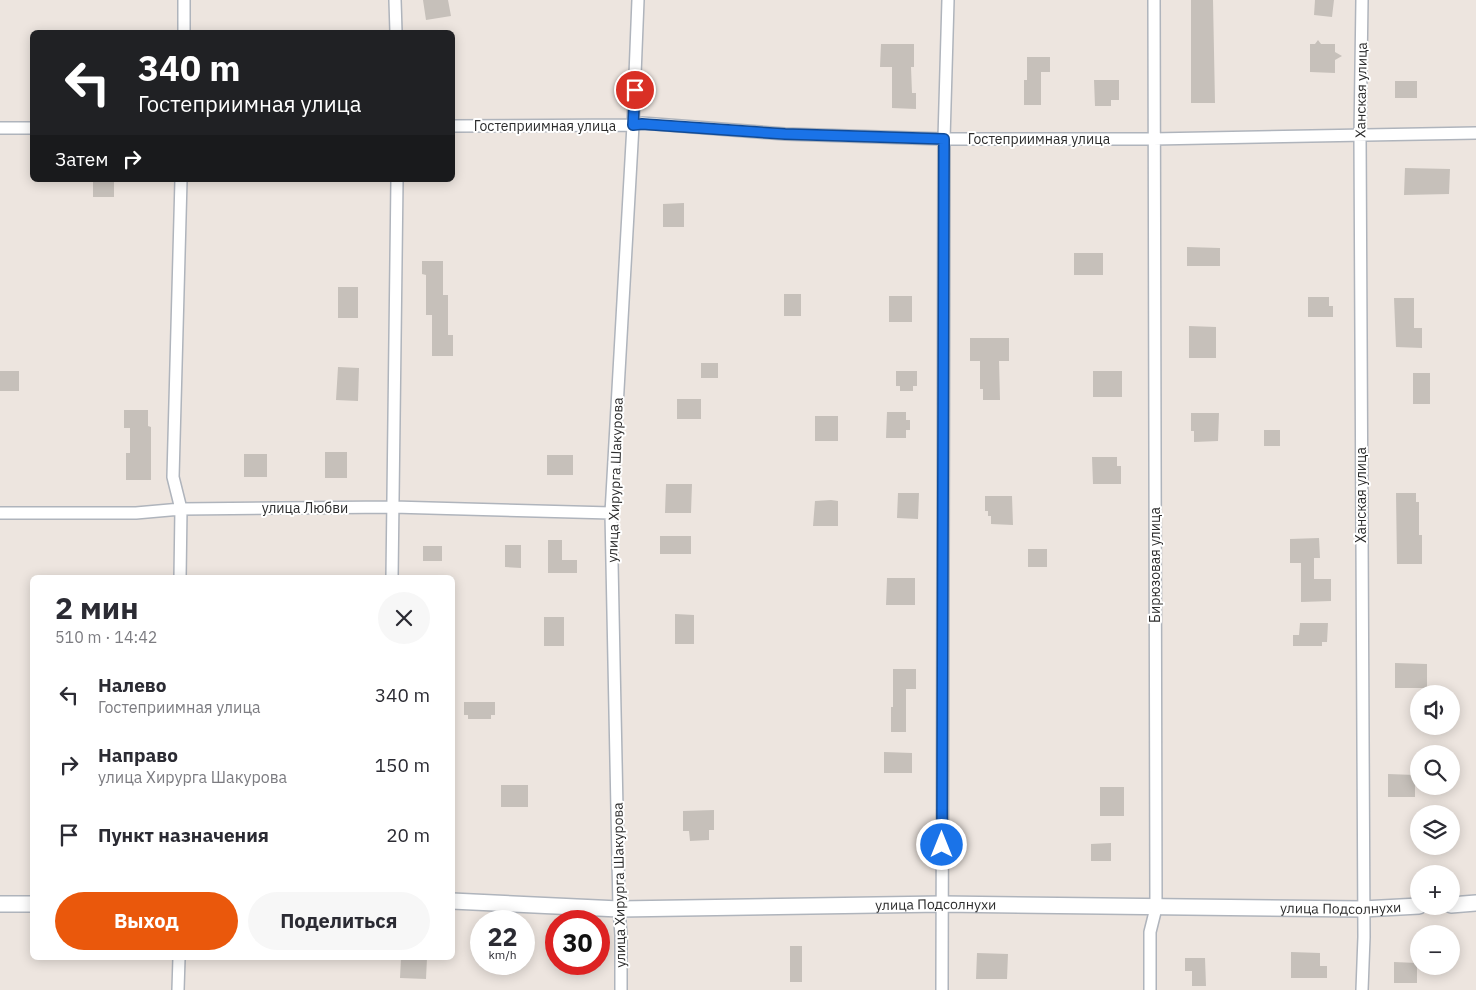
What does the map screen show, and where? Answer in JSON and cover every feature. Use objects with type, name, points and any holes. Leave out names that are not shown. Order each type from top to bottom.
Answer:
[{"type":"street","points":[[184,0],[184,30]]},
{"type":"street","points":[[395,0],[396,30]]},
{"type":"street","name":"улица Хирурга Шакурова","points":[[621,990],[611,514],[633,125],[638,0]]},
{"type":"street","points":[[942,990],[944,139],[948,0]]},
{"type":"street","name":"Бирюзовая улица","points":[[1150,990],[1150,932],[1156,908],[1154,0]]},
{"type":"street","name":"Ханская улица","points":[[1362,0],[1360,136],[1364,937],[1362,990]]},
{"type":"street","name":"Гостеприимная улица","points":[[455,126],[642,124],[785,134],[944,139],[1153,139],[1476,133]]},
{"type":"street","points":[[0,128],[30,128]]},
{"type":"street","points":[[180,575],[181,509],[173,477],[181,182]]},
{"type":"street","points":[[392,575],[397,182]]},
{"type":"street","name":"улица Любви","points":[[0,513],[136,513],[181,509],[393,507],[611,514]]},
{"type":"street","name":"улица Подсолнухи","points":[[455,901],[619,909],[942,904],[1156,908],[1363,909],[1410,906]]},
{"type":"street","points":[[1460,904],[1476,903]]},
{"type":"street","points":[[0,904],[30,904]]},
{"type":"street","points":[[178,990],[179,960]]},
{"type":"building","points":[[423,0],[448,0],[451,16],[426,20]]},
{"type":"building","points":[[1191,0],[1213,0],[1215,103],[1191,103]]},
{"type":"building","points":[[1315,0],[1334,0],[1332,17],[1314,15]]},
{"type":"building","points":[[1318,40],[1321,44],[1335,44],[1335,52],[1342,56],[1335,60],[1335,73],[1310,72],[1310,44],[1315,44]]},
{"type":"building","points":[[881,44],[914,44],[914,67],[911,67],[912,93],[916,93],[916,109],[892,108],[892,67],[880,67]]},
{"type":"building","points":[[1027,57],[1050,57],[1050,72],[1041,72],[1041,105],[1024,105],[1024,80],[1027,80]]},
{"type":"building","points":[[1094,80],[1119,80],[1119,100],[1111,100],[1111,106],[1095,106]]},
{"type":"building","points":[[1395,81],[1417,81],[1417,98],[1395,98]]},
{"type":"building","points":[[1405,168],[1450,169],[1449,194],[1404,195]]},
{"type":"building","points":[[93,182],[114,182],[114,197],[93,197]]},
{"type":"building","points":[[684,203],[684,227],[663,227],[663,204]]},
{"type":"building","points":[[1187,247],[1220,248],[1220,266],[1187,266]]},
{"type":"building","points":[[1074,253],[1103,253],[1103,275],[1074,275]]},
{"type":"building","points":[[422,261],[443,261],[443,295],[448,295],[448,335],[453,335],[453,356],[432,356],[432,315],[426,315],[426,275],[422,274]]},
{"type":"building","points":[[338,287],[358,287],[358,318],[338,318]]},
{"type":"building","points":[[784,294],[801,294],[801,316],[784,316]]},
{"type":"building","points":[[889,296],[912,296],[912,322],[889,322]]},
{"type":"building","points":[[1308,297],[1329,297],[1329,306],[1333,306],[1333,317],[1308,317]]},
{"type":"building","points":[[1394,298],[1414,298],[1414,328],[1422,328],[1422,348],[1396,347]]},
{"type":"building","points":[[1189,326],[1216,327],[1216,358],[1189,358]]},
{"type":"building","points":[[970,338],[1009,338],[1009,361],[999,361],[1000,400],[983,400],[983,389],[980,389],[980,361],[970,361]]},
{"type":"building","points":[[701,363],[718,363],[718,378],[701,378]]},
{"type":"building","points":[[338,367],[359,368],[358,401],[336,400]]},
{"type":"building","points":[[0,371],[19,371],[19,391],[0,391]]},
{"type":"building","points":[[896,371],[917,371],[917,386],[913,386],[913,391],[900,391],[900,386],[896,386]]},
{"type":"building","points":[[1093,371],[1122,371],[1122,397],[1093,397]]},
{"type":"building","points":[[1413,373],[1430,373],[1430,404],[1413,404]]},
{"type":"building","points":[[677,399],[701,399],[701,419],[677,419]]},
{"type":"building","points":[[124,410],[148,410],[148,426],[151,427],[151,480],[126,480],[126,453],[130,453],[130,428],[124,428]]},
{"type":"building","points":[[887,412],[906,412],[906,420],[910,420],[910,430],[906,430],[906,438],[886,438]]},
{"type":"building","points":[[1191,413],[1219,413],[1218,441],[1194,442],[1194,431],[1191,431]]},
{"type":"building","points":[[815,416],[838,416],[838,441],[815,441]]},
{"type":"building","points":[[1264,430],[1280,430],[1280,446],[1264,446]]},
{"type":"building","points":[[325,452],[347,452],[347,478],[325,478]]},
{"type":"building","points":[[244,454],[267,454],[267,477],[244,477]]},
{"type":"building","points":[[547,455],[573,455],[573,475],[547,475]]},
{"type":"building","points":[[1092,457],[1117,457],[1117,466],[1121,466],[1121,484],[1093,484]]},
{"type":"building","points":[[666,484],[692,484],[691,513],[665,513]]},
{"type":"building","points":[[898,493],[919,493],[918,519],[897,518]]},
{"type":"building","points":[[1396,493],[1416,493],[1416,502],[1419,502],[1419,535],[1422,535],[1422,564],[1397,564]]},
{"type":"building","points":[[985,496],[1012,496],[1013,525],[991,524],[991,516],[988,516],[988,511],[985,511]]},
{"type":"building","points":[[815,501],[838,501],[838,526],[813,526]]},
{"type":"building","points":[[660,536],[691,536],[691,554],[660,554]]},
{"type":"building","points":[[1319,538],[1320,558],[1314,558],[1314,579],[1331,579],[1331,601],[1301,602],[1301,563],[1290,563],[1290,539]]},
{"type":"building","points":[[548,540],[562,540],[562,560],[577,560],[577,573],[548,573]]},
{"type":"building","points":[[505,545],[521,545],[521,568],[505,567]]},
{"type":"building","points":[[423,546],[442,546],[442,561],[423,561]]},
{"type":"building","points":[[1028,549],[1047,549],[1047,567],[1028,567]]},
{"type":"building","points":[[887,578],[915,578],[915,605],[886,605]]},
{"type":"building","points":[[675,614],[694,615],[694,644],[675,644]]},
{"type":"building","points":[[544,617],[564,617],[564,646],[544,646]]},
{"type":"building","points":[[1300,623],[1328,623],[1327,642],[1322,642],[1322,646],[1293,646],[1293,635],[1299,635]]},
{"type":"building","points":[[1395,663],[1427,664],[1427,685],[1410,685],[1410,688],[1395,688]]},
{"type":"building","points":[[893,669],[916,669],[916,689],[906,689],[906,732],[891,732]]},
{"type":"building","points":[[464,702],[495,702],[495,715],[491,715],[491,719],[468,719],[468,715],[464,715]]},
{"type":"building","points":[[884,752],[912,753],[912,773],[884,773]]},
{"type":"building","points":[[1388,774],[1410,775],[1410,795],[1415,795],[1415,797],[1388,797]]},
{"type":"building","points":[[501,785],[528,785],[528,807],[501,807]]},
{"type":"building","points":[[1100,787],[1124,787],[1124,816],[1100,816]]},
{"type":"building","points":[[714,810],[714,830],[709,830],[709,840],[690,841],[689,831],[683,831],[683,811]]},
{"type":"building","points":[[1111,843],[1111,861],[1091,861],[1091,844]]},
{"type":"building","points":[[790,946],[802,946],[802,982],[790,982]]},
{"type":"building","points":[[1291,952],[1320,953],[1320,966],[1327,966],[1327,978],[1291,978]]},
{"type":"building","points":[[977,953],[1008,954],[1007,979],[976,979]]},
{"type":"building","points":[[1185,958],[1205,958],[1206,986],[1192,986],[1192,971],[1185,971]]},
{"type":"building","points":[[401,960],[427,960],[426,979],[400,978]]},
{"type":"building","points":[[1394,962],[1410,963],[1410,975],[1417,975],[1417,983],[1394,983]]},
{"type":"route","points":[[635,90],[633,125],[642,124],[785,134],[944,139],[942,845]]}]
